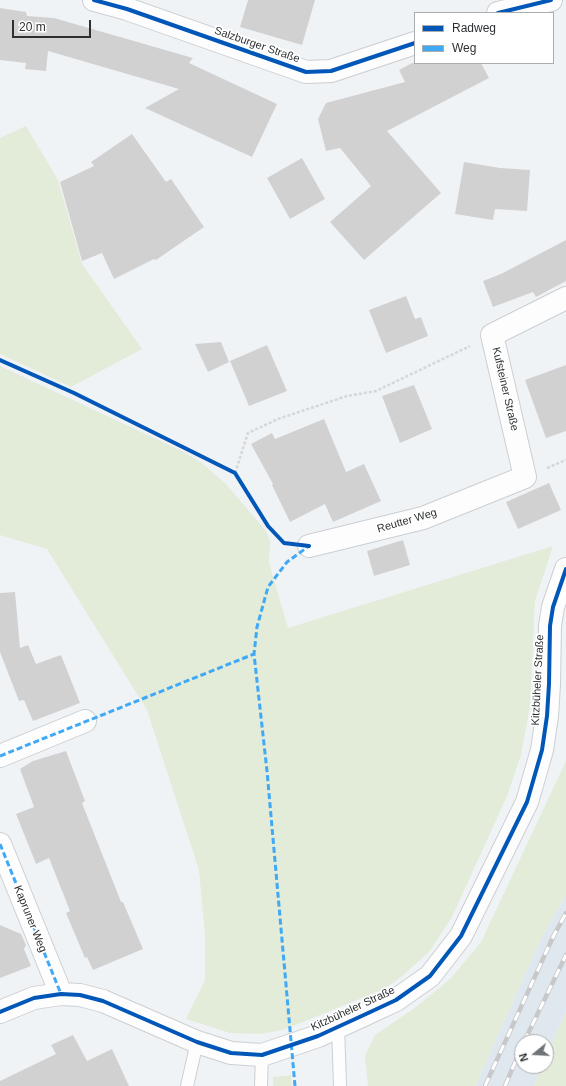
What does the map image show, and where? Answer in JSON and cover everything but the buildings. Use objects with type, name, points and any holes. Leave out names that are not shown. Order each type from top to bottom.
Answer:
[{"type":"street","name":"Salzburger Straße","points":[[94,0],[127,9],[306,72],[331,71],[414,43]]},
{"type":"street","points":[[489,0],[496,12]]},
{"type":"street","points":[[501,12],[551,0]]},
{"type":"street","name":"Kufsteiner Straße","points":[[524,477],[492,335],[566,298]]},
{"type":"street","name":"Reutter Weg","points":[[310,546],[423,518],[524,477]]},
{"type":"street","name":"Kitzbüheler Straße","points":[[0,1012],[34,998],[61,994],[80,994],[153,1015],[197,1042],[231,1053],[262,1055],[318,1036],[396,1000],[430,976],[461,936],[499,862],[527,802],[542,750],[549,684],[550,626],[553,607],[566,569]]},
{"type":"street","points":[[0,756],[85,721]]},
{"type":"street","name":"Kapruner Weg","points":[[0,844],[61,994]]},
{"type":"lane","points":[[338,1026],[340,1086]]},
{"type":"lane","points":[[187,1086],[197,1042]]},
{"type":"lane","points":[[261,1086],[262,1055]]},
{"type":"path","points":[[235,473],[248,433],[278,419],[347,396],[376,392],[492,335]]},
{"type":"shaded area","points":[[566,895],[566,1012],[554,1039],[554,1034],[514,1034],[514,1074],[539,1074],[534,1086],[475,1086],[541,938]]},
{"type":"green space","points":[[26,126],[58,180],[82,264],[142,349],[71,387],[0,354],[0,138]]},
{"type":"green space","points":[[0,366],[182,451],[202,463],[226,484],[266,531],[270,540],[269,563],[288,628],[553,546],[535,601],[530,706],[521,755],[507,796],[452,917],[429,952],[401,977],[384,989],[283,1030],[260,1034],[230,1033],[186,1019],[205,980],[205,934],[199,870],[147,710],[47,549],[0,535]]},
{"type":"green space","points":[[566,761],[566,895],[541,938],[475,1086],[368,1086],[365,1056],[375,1035],[416,1007],[451,978],[481,942]]},
{"type":"green space","points":[[566,1012],[566,1086],[534,1086],[539,1074],[554,1074],[554,1039]]},
{"type":"green space","points":[[291,1075],[292,1086],[273,1086],[273,1077]]},
{"type":"railway","points":[[485,1086],[553,937],[566,913]]},
{"type":"railway","points":[[528,1034],[566,955]]},
{"type":"railway","points":[[505,1086],[514,1065]]},
{"type":"marked path","points":[[295,1086],[267,771],[254,654],[257,627],[268,587],[287,562],[309,546]]},
{"type":"marked path","points":[[0,756],[254,654]]},
{"type":"marked path","points":[[0,844],[61,994]]},
{"type":"cycle path","points":[[94,0],[127,9],[306,72],[331,71],[414,43]]},
{"type":"cycle path","points":[[502,12],[551,0]]},
{"type":"cycle path","points":[[0,360],[74,393],[235,473],[268,526],[284,543],[309,546]]},
{"type":"cycle path","points":[[0,1012],[34,998],[61,994],[80,995],[103,1001],[197,1042],[231,1053],[262,1055],[318,1036],[396,1000],[430,976],[461,936],[527,802],[542,750],[547,716],[550,626],[553,607],[566,569]]}]
